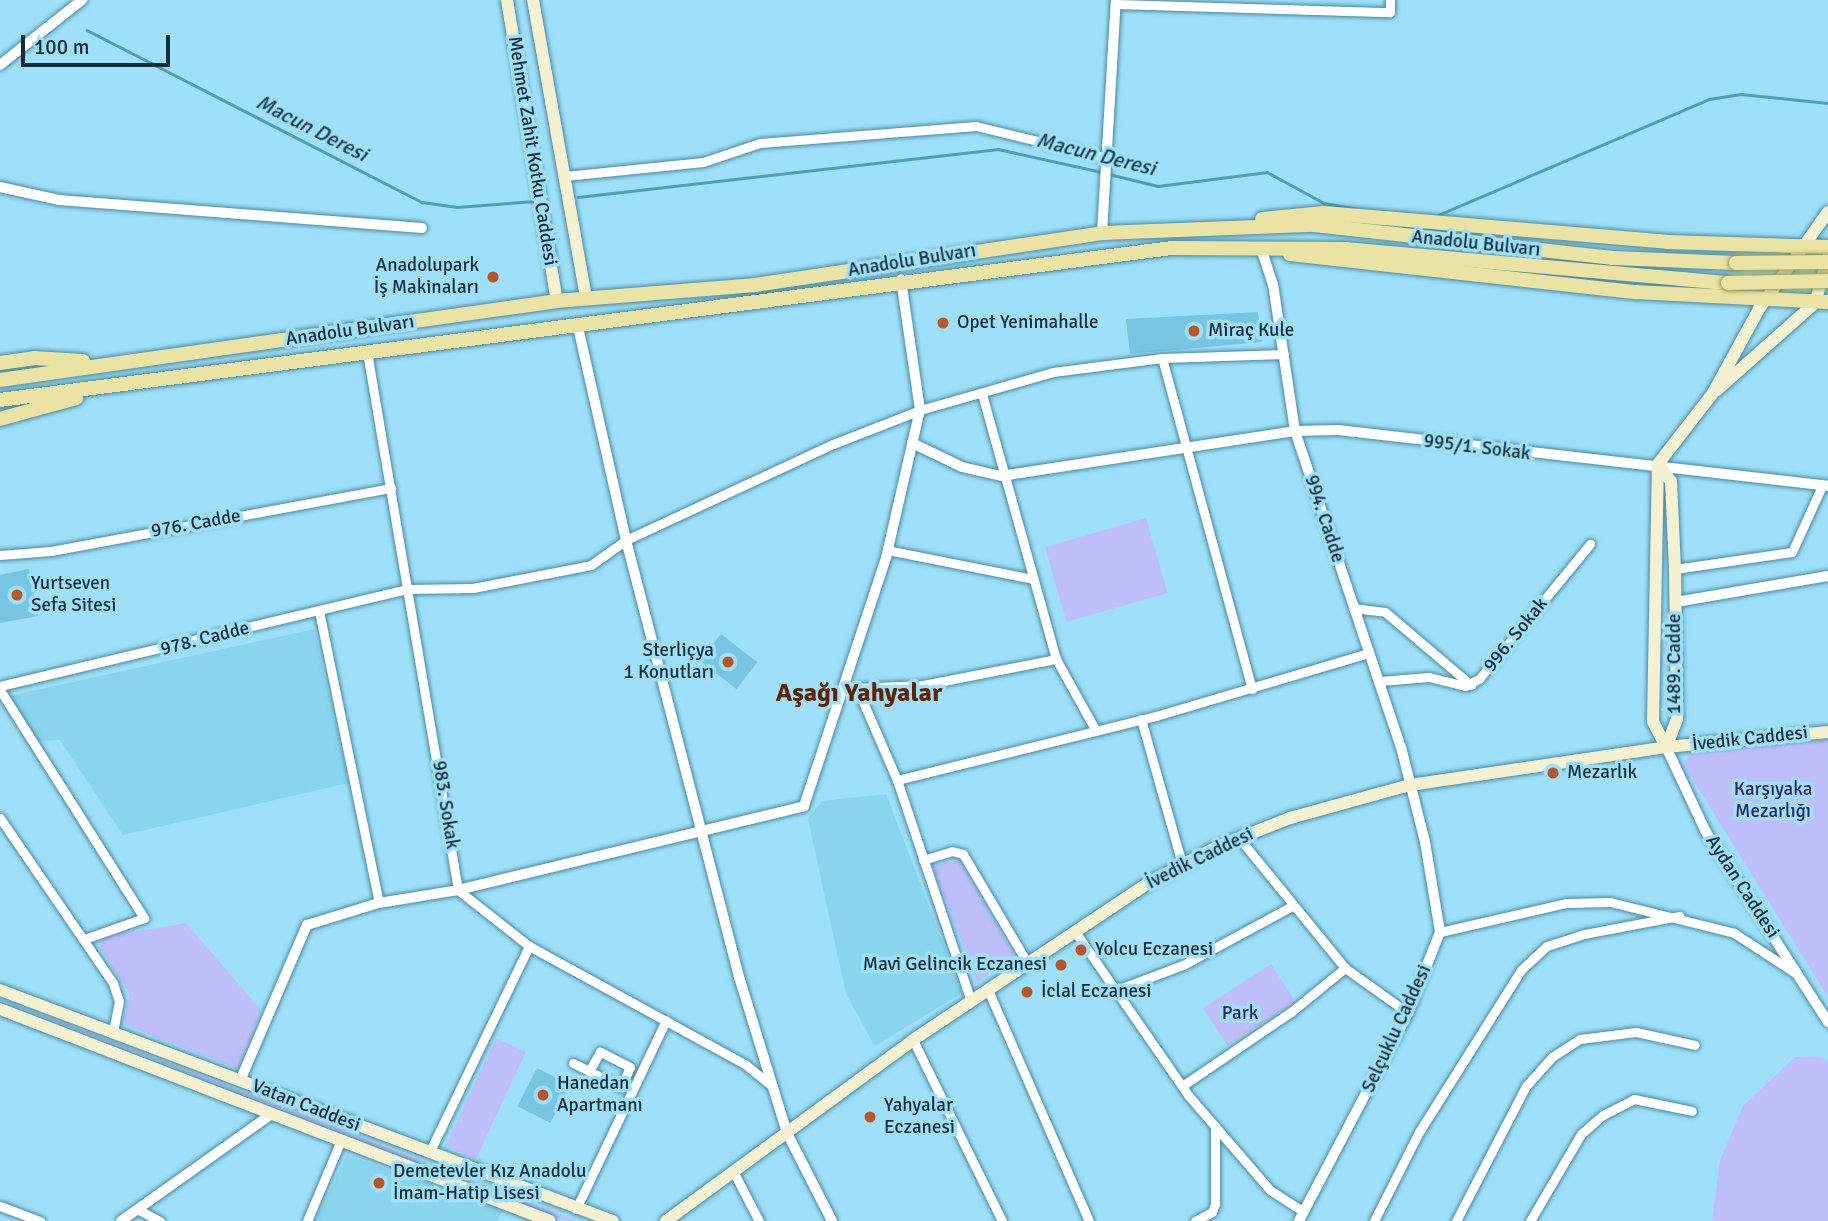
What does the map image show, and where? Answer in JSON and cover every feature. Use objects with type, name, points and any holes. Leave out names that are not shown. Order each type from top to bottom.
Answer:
[{"type":"main road","name":"Mehmet Zahit Kotku Caddesi","points":[[507,0],[557,302]]},
{"type":"main road","name":"Mehmet Zahit Kotku Caddesi","points":[[533,0],[586,299]]},
{"type":"main road","points":[[1658,464],[1713,393],[1768,299],[1828,212]]},
{"type":"main road","points":[[1241,224],[1286,214],[1324,213],[1558,235],[1828,247]]},
{"type":"main road","name":"Anadolu Bulvarı","points":[[0,380],[557,302],[755,285],[1102,233],[1241,224],[1314,225],[1613,257],[1735,262],[1828,260]]},
{"type":"main road","name":"Anadolu Bulvarı","points":[[0,400],[578,327],[901,279],[1171,248],[1345,248],[1728,283],[1828,281]]},
{"type":"main road","points":[[1261,248],[1448,274],[1822,302]]},
{"type":"main road","points":[[1713,393],[1822,302],[1828,260]]},
{"type":"main road","points":[[0,363],[34,358],[113,364]]},
{"type":"main road","points":[[0,419],[117,387]]},
{"type":"main road","name":"1489. Cadde","points":[[1658,464],[1671,481],[1676,602],[1677,719],[1666,747]]},
{"type":"main road","name":"1489. Cadde","points":[[1658,464],[1653,721],[1666,747]]},
{"type":"main road","points":[[1657,603],[1676,602]]},
{"type":"main road","name":"İvedik Caddesi","points":[[666,1221],[913,1040],[971,1001],[1182,864],[1238,838],[1325,806],[1410,785],[1666,747],[1828,732]]},
{"type":"main road","name":"Vatan Caddesi","points":[[0,990],[613,1221]]},
{"type":"main road","name":"Vatan Caddesi","points":[[0,1009],[550,1221]]},
{"type":"street","points":[[0,65],[82,0]]},
{"type":"street","points":[[1102,233],[1116,2],[1390,12],[1390,0]]},
{"type":"street","points":[[565,176],[703,162],[760,143],[976,126],[1106,162]]},
{"type":"street","points":[[0,187],[59,200],[422,228]]},
{"type":"street","name":"994. Cadde","points":[[1261,248],[1284,354],[1295,431],[1380,681],[1410,785]]},
{"type":"street","points":[[240,1081],[307,925],[379,903],[458,890],[804,806],[851,688],[920,410],[901,279]]},
{"type":"street","points":[[578,327],[626,540],[702,832],[787,1133],[832,1221]]},
{"type":"street","name":"983. Sokak","points":[[367,352],[458,890]]},
{"type":"street","name":"978. Cadde","points":[[0,688],[408,589],[473,588],[564,573],[591,565],[626,540],[920,410],[1054,372],[1162,358],[1284,354]]},
{"type":"street","points":[[1162,358],[1184,450],[1252,689]]},
{"type":"street","points":[[982,394],[1001,476],[1056,659],[1096,731]]},
{"type":"street","name":"995/1. Sokak","points":[[1001,476],[1295,431],[1338,430],[1620,466],[1658,464],[1777,484],[1825,486]]},
{"type":"street","points":[[912,443],[962,467],[1001,476]]},
{"type":"street","points":[[1675,569],[1792,552],[1825,486]]},
{"type":"street","name":"976. Cadde","points":[[0,555],[51,551],[391,488]]},
{"type":"street","name":"996. Sokak","points":[[1380,681],[1429,677],[1471,685],[1590,544]]},
{"type":"street","points":[[887,550],[1033,579]]},
{"type":"street","points":[[1676,602],[1828,576]]},
{"type":"street","points":[[1353,608],[1385,612],[1471,685]]},
{"type":"street","points":[[318,611],[379,903]]},
{"type":"street","points":[[897,780],[1141,719],[1369,653]]},
{"type":"street","points":[[851,688],[923,685],[1056,659]]},
{"type":"street","points":[[0,688],[144,918],[84,939]]},
{"type":"street","points":[[851,688],[897,780],[971,1001]]},
{"type":"street","points":[[1141,719],[1182,864]]},
{"type":"street","name":"Aydan Caddesi","points":[[1666,747],[1706,832],[1828,1022]]},
{"type":"street","points":[[1410,785],[1440,932],[1567,903],[1610,902],[1679,916],[1734,933],[1799,976]]},
{"type":"street","points":[[0,818],[84,939],[116,991],[113,1032]]},
{"type":"street","points":[[1238,838],[1345,968],[1408,1013]]},
{"type":"street","points":[[923,860],[952,851],[963,854],[1028,964]]},
{"type":"street","points":[[458,890],[529,946],[666,1020],[774,1087]]},
{"type":"street","points":[[1119,989],[1183,965],[1292,906]]},
{"type":"street","points":[[1374,1221],[1419,1132],[1521,970],[1547,946],[1572,938],[1679,916]]},
{"type":"street","name":"Selçuklu Caddesi","points":[[1302,1218],[1408,1013],[1440,932]]},
{"type":"street","points":[[1076,933],[1119,989],[1182,1086],[1270,1190],[1302,1218]]},
{"type":"street","points":[[429,1153],[529,946]]},
{"type":"street","points":[[1182,1086],[1291,1012],[1345,968]]},
{"type":"street","points":[[988,990],[1089,1221]]},
{"type":"street","points":[[576,1209],[666,1020]]},
{"type":"street","points":[[1456,1221],[1526,1086],[1552,1057],[1580,1039],[1636,1032],[1695,1045]]},
{"type":"street","points":[[913,1040],[1002,1221]]},
{"type":"street","points":[[573,1063],[589,1071],[621,1087],[631,1067],[600,1052],[589,1071]]},
{"type":"street","points":[[1530,1221],[1581,1134],[1603,1115],[1634,1099],[1692,1111]]},
{"type":"street","points":[[121,1221],[273,1113]]},
{"type":"street","points":[[1195,1221],[1212,1212],[1215,1204],[1215,1126]]},
{"type":"street","points":[[307,1221],[341,1140]]},
{"type":"street","points":[[734,1173],[759,1221]]},
{"type":"street","points":[[0,1206],[40,1221]]},
{"type":"street","points":[[137,1209],[160,1221]]},
{"type":"shaded area","points":[[314,629],[349,783],[123,835],[60,740],[36,741],[9,696]]},
{"type":"shaded area","points":[[886,794],[962,993],[875,1046],[846,994],[808,819],[822,801]]},
{"type":"shaded area","name":"Demetevler Kız Anadolu İmam-Hatip Lisesi","points":[[347,1155],[503,1210],[497,1221],[315,1221]]},
{"type":"green space","points":[[1146,518],[1167,593],[1067,622],[1045,547]]},
{"type":"green space","name":"Karşıyaka Mezarlığı","points":[[1828,740],[1828,997],[1683,764],[1692,754]]},
{"type":"green space","points":[[959,860],[1016,958],[977,982],[933,866]]},
{"type":"green space","points":[[186,923],[261,1010],[238,1069],[123,1024],[130,995],[99,946],[103,937]]},
{"type":"green space","name":"Park","points":[[1271,964],[1296,1002],[1228,1046],[1203,1008]]},
{"type":"green space","points":[[0,1000],[100,1036],[577,1221],[567,1221]]},
{"type":"green space","points":[[496,1038],[526,1052],[476,1160],[446,1146]]},
{"type":"green space","points":[[1820,1056],[1828,1062],[1828,1221],[1712,1221],[1720,1160],[1743,1106],[1795,1057]]},
{"type":"building","name":"Miraç Kule","points":[[1258,312],[1262,342],[1130,354],[1126,319]]},
{"type":"building","name":"Yurtseven Sefa Sitesi","points":[[29,569],[38,616],[0,623],[0,575]]},
{"type":"building","name":"Sterliçya 1 Konutları","points":[[721,634],[757,662],[736,689],[700,661]]},
{"type":"building","name":"Hanedan Apartmanı","points":[[537,1068],[570,1085],[550,1123],[517,1106]]},
{"type":"waterway","name":"Macun Deresi","points":[[87,30],[422,202],[457,207],[535,201]]},
{"type":"waterway","name":"Macun Deresi","points":[[1436,216],[1709,99],[1741,94],[1828,103]]},
{"type":"waterway","name":"Macun Deresi","points":[[578,197],[998,149],[1102,172]]},
{"type":"waterway","name":"Macun Deresi","points":[[1109,174],[1158,186],[1267,172],[1324,203],[1357,209]]},
{"type":"place","name":"Anadolupark İş Makinaları","points":[[493,277]]},
{"type":"place","name":"Opet Yenimahalle","points":[[943,323]]},
{"type":"place","name":"Miraç Kule","points":[[1194,331]]},
{"type":"place","name":"Yurtseven Sefa Sitesi","points":[[17,595]]},
{"type":"place","name":"Sterliçya 1 Konutları","points":[[728,662]]},
{"type":"place","name":"Mezarlık","points":[[1553,773]]},
{"type":"place","name":"Yolcu Eczanesi","points":[[1081,950]]},
{"type":"place","name":"Mavi Gelincik Eczanesi","points":[[1061,965]]},
{"type":"place","name":"İclal Eczanesi","points":[[1027,992]]},
{"type":"place","name":"Hanedan Apartmanı","points":[[543,1095]]},
{"type":"place","name":"Yahyalar Eczanesi","points":[[870,1117]]},
{"type":"place","name":"Demetevler Kız Anadolu İmam-Hatip Lisesi","points":[[379,1183]]},
{"type":"district","name":"Aşağı Yahyalar","points":[[859,694]]}]
